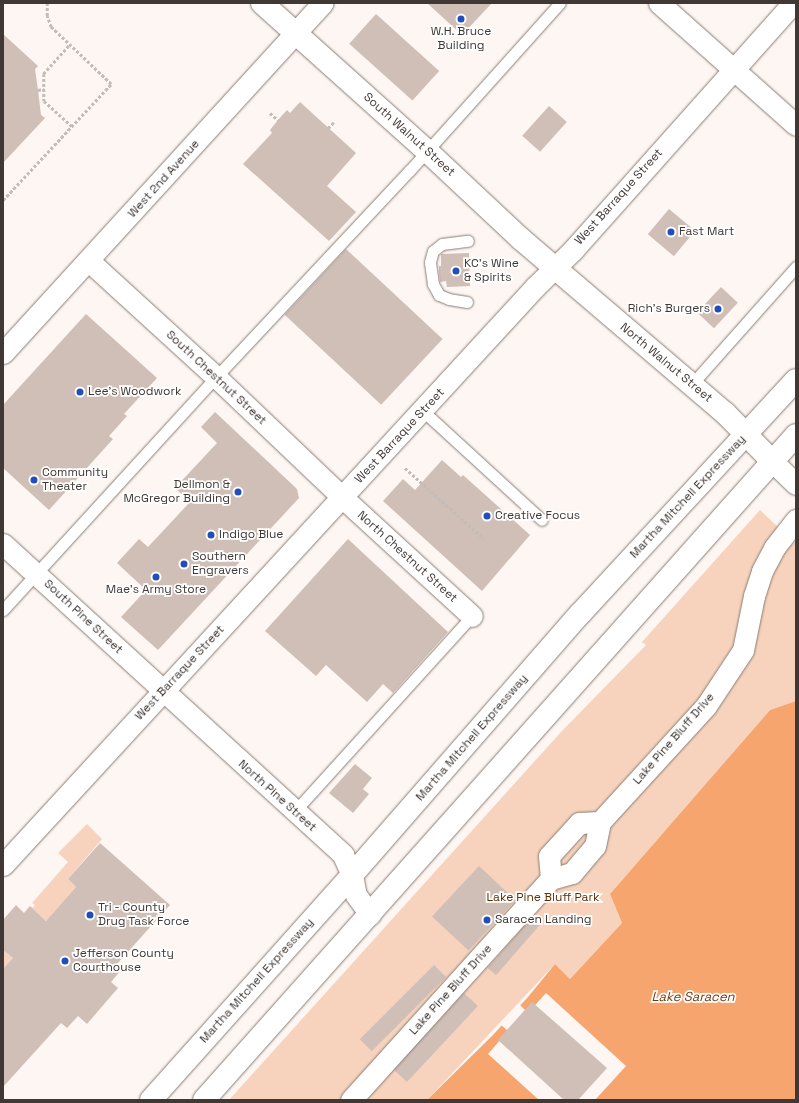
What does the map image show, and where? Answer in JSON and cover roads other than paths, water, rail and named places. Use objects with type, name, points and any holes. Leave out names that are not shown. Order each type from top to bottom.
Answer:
[{"type":"main road","name":"South Walnut Street","points":[[262,3],[555,268]]},
{"type":"main road","name":"North Walnut Street","points":[[555,268],[725,413],[772,461]]},
{"type":"main road","name":"Martha Mitchell Expressway","points":[[151,1100],[352,875],[580,614],[796,380]]},
{"type":"main road","points":[[204,1100],[796,435]]},
{"type":"street","name":"West 2nd Avenue","points":[[3,353],[89,261],[323,3]]},
{"type":"street","points":[[659,3],[796,124]]},
{"type":"street","name":"West Barraque Street","points":[[3,865],[423,411],[531,292],[555,268],[793,3]]},
{"type":"street","name":"South Chestnut Street","points":[[89,261],[216,377],[342,498]]},
{"type":"street","points":[[772,461],[796,484]]},
{"type":"street","name":"North Chestnut Street","points":[[342,498],[472,616]]},
{"type":"street","name":"Lake Pine Bluff Drive","points":[[600,822],[706,706],[743,650],[754,596],[762,571],[774,548],[796,520]]},
{"type":"street","name":"South Pine Street","points":[[3,544],[163,691]]},
{"type":"street","name":"North Pine Street","points":[[163,691],[294,812],[343,855],[352,875],[356,895],[370,914]]},
{"type":"street","points":[[600,822],[595,846],[572,873],[551,879],[549,856],[579,823],[600,822]]},
{"type":"street","name":"Lake Pine Bluff Drive","points":[[351,1100],[551,879]]},
{"type":"lane","points":[[3,610],[216,377],[427,151],[560,3]]},
{"type":"lane","points":[[467,302],[449,299],[439,295],[434,284],[430,262],[433,251],[442,244],[468,241]]},
{"type":"lane","points":[[692,384],[796,267]]},
{"type":"lane","points":[[423,411],[542,520]]},
{"type":"lane","points":[[294,812],[472,616]]},
{"type":"water","name":"Lake Saracen","points":[[796,701],[796,1100],[427,1100],[493,1035],[528,997],[555,964],[570,979],[622,923],[610,894],[770,710]]},
{"type":"place","name":"W.H. Bruce Building","points":[[461,19]]},
{"type":"place","name":"Fast Mart","points":[[671,232]]},
{"type":"place","name":"KC's Wine & Spirits","points":[[456,271]]},
{"type":"place","name":"Rich's Burgers","points":[[718,309]]},
{"type":"place","name":"Lee's Woodwork","points":[[80,392]]},
{"type":"place","name":"Community Theater","points":[[34,480]]},
{"type":"place","name":"Dellmon & McGregor Building","points":[[238,492]]},
{"type":"place","name":"Creative Focus","points":[[487,516]]},
{"type":"place","name":"Indigo Blue","points":[[211,535]]},
{"type":"place","name":"Southern Engravers","points":[[184,564]]},
{"type":"place","name":"Mae's Army Store","points":[[156,577]]},
{"type":"place","name":"Tri - County Drug Task Force","points":[[90,915]]},
{"type":"place","name":"Saracen Landing","points":[[487,920]]},
{"type":"place","name":"Jefferson County Courthouse","points":[[65,961]]},
{"type":"park label","name":"Lake Pine Bluff Park","points":[[543,898]]}]
